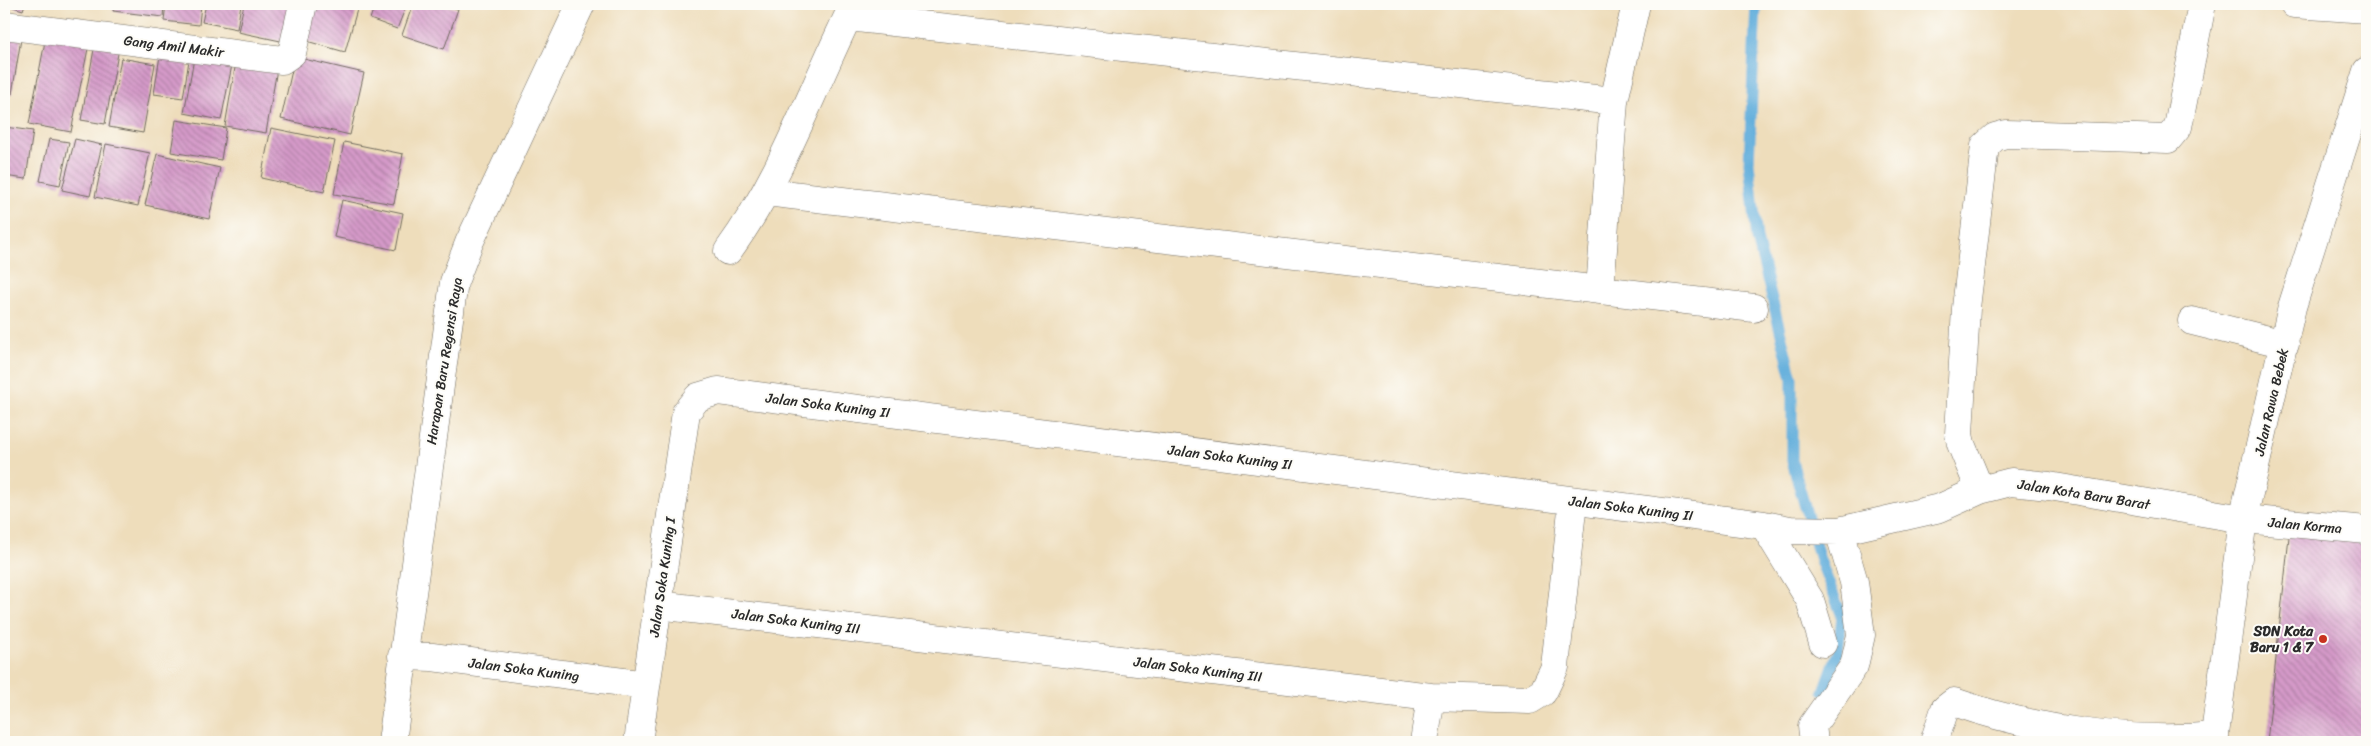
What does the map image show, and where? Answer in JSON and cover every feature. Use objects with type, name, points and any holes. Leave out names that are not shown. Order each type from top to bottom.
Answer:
[{"type":"street","name":"Gang Amil Makir","points":[[4,25],[282,60],[292,53],[303,4]]},
{"type":"street","name":"Harapan Baru Regensi Raya","points":[[392,742],[402,656],[454,282],[469,243],[580,4]]},
{"type":"street","points":[[1600,290],[1614,101],[1636,4]]},
{"type":"street","points":[[1980,490],[1961,444],[1959,434],[1966,308],[1985,146],[1995,137],[2006,134],[2168,139],[2178,127],[2202,4]]},
{"type":"street","points":[[2294,4],[2367,9]]},
{"type":"street","points":[[728,251],[746,227],[766,192],[851,10],[1614,101]]},
{"type":"street","name":"Jalan Rawa Bebek","points":[[2215,739],[2243,520],[2292,307],[2366,82]]},
{"type":"street","points":[[766,192],[1754,308]]},
{"type":"street","points":[[2192,322],[2285,344]]},
{"type":"street","name":"Jalan Soka Kuning II","points":[[686,412],[698,397],[718,391],[1802,529]]},
{"type":"street","name":"Jalan Soka Kuning I","points":[[638,742],[686,412]]},
{"type":"street","name":"Jalan Kota Baru Barat","points":[[1802,529],[1940,508],[1980,490],[2011,482],[2049,486],[2243,520]]},
{"type":"street","name":"Jalan Soka Kuning III","points":[[658,605],[1431,697],[1530,700],[1543,692],[1555,667],[1573,500]]},
{"type":"street","name":"Jalan Korma","points":[[2243,520],[2367,530]]},
{"type":"street","points":[[1802,529],[1810,600],[1823,644]]},
{"type":"street","points":[[1802,529],[1854,582],[1861,635],[1854,666],[1812,726],[1814,742]]},
{"type":"street","name":"Jalan Soka Kuning","points":[[402,656],[432,657],[646,685]]},
{"type":"street","points":[[1424,742],[1431,697]]},
{"type":"street","points":[[1934,742],[1946,709],[1954,702],[1983,712],[2042,725],[2083,731],[2160,738],[2215,739]]},
{"type":"building","points":[[4,4],[25,4],[23,10]]},
{"type":"building","points":[[114,4],[164,4],[163,17],[113,11]]},
{"type":"building","points":[[166,4],[201,4],[199,25],[164,21]]},
{"type":"building","points":[[206,4],[241,4],[237,29],[202,22]]},
{"type":"building","points":[[244,4],[299,4],[290,43],[238,32]]},
{"type":"building","points":[[314,4],[348,4],[358,6],[345,52],[303,40]]},
{"type":"building","points":[[375,4],[407,4],[397,29],[370,19]]},
{"type":"building","points":[[413,4],[442,4],[458,9],[444,49],[402,35]]},
{"type":"building","points":[[47,31],[90,39],[71,132],[29,124]]},
{"type":"building","points":[[4,37],[21,39],[12,94],[4,93]]},
{"type":"building","points":[[95,44],[119,48],[105,124],[81,120]]},
{"type":"building","points":[[161,49],[190,54],[183,98],[154,94]]},
{"type":"building","points":[[195,53],[233,60],[221,120],[184,113]]},
{"type":"building","points":[[237,56],[278,63],[266,133],[225,126]]},
{"type":"building","points":[[295,57],[364,73],[350,135],[281,119]]},
{"type":"building","points":[[121,58],[155,64],[143,133],[109,127]]},
{"type":"building","points":[[176,120],[226,128],[221,160],[171,152]]},
{"type":"building","points":[[5,127],[33,131],[26,179],[4,176]]},
{"type":"building","points":[[271,128],[335,141],[324,192],[261,178]]},
{"type":"building","points":[[49,139],[69,142],[60,185],[40,181]]},
{"type":"building","points":[[75,139],[102,145],[90,196],[62,190]]},
{"type":"building","points":[[344,142],[403,154],[394,204],[334,194]]},
{"type":"building","points":[[106,144],[150,153],[138,206],[95,197]]},
{"type":"building","points":[[157,154],[220,168],[209,219],[145,205]]},
{"type":"building","points":[[342,200],[403,213],[396,250],[334,237]]},
{"type":"building","name":"SDN Kota Baru 1 & 7","points":[[2290,528],[2367,537],[2367,742],[2267,742]]},
{"type":"waterway","points":[[1756,4],[1749,163],[1757,239],[1792,378],[1792,461],[1820,560],[1842,616],[1838,652],[1824,691]]},
{"type":"place","name":"SDN Kota Baru 1 & 7","points":[[2323,639]]}]
